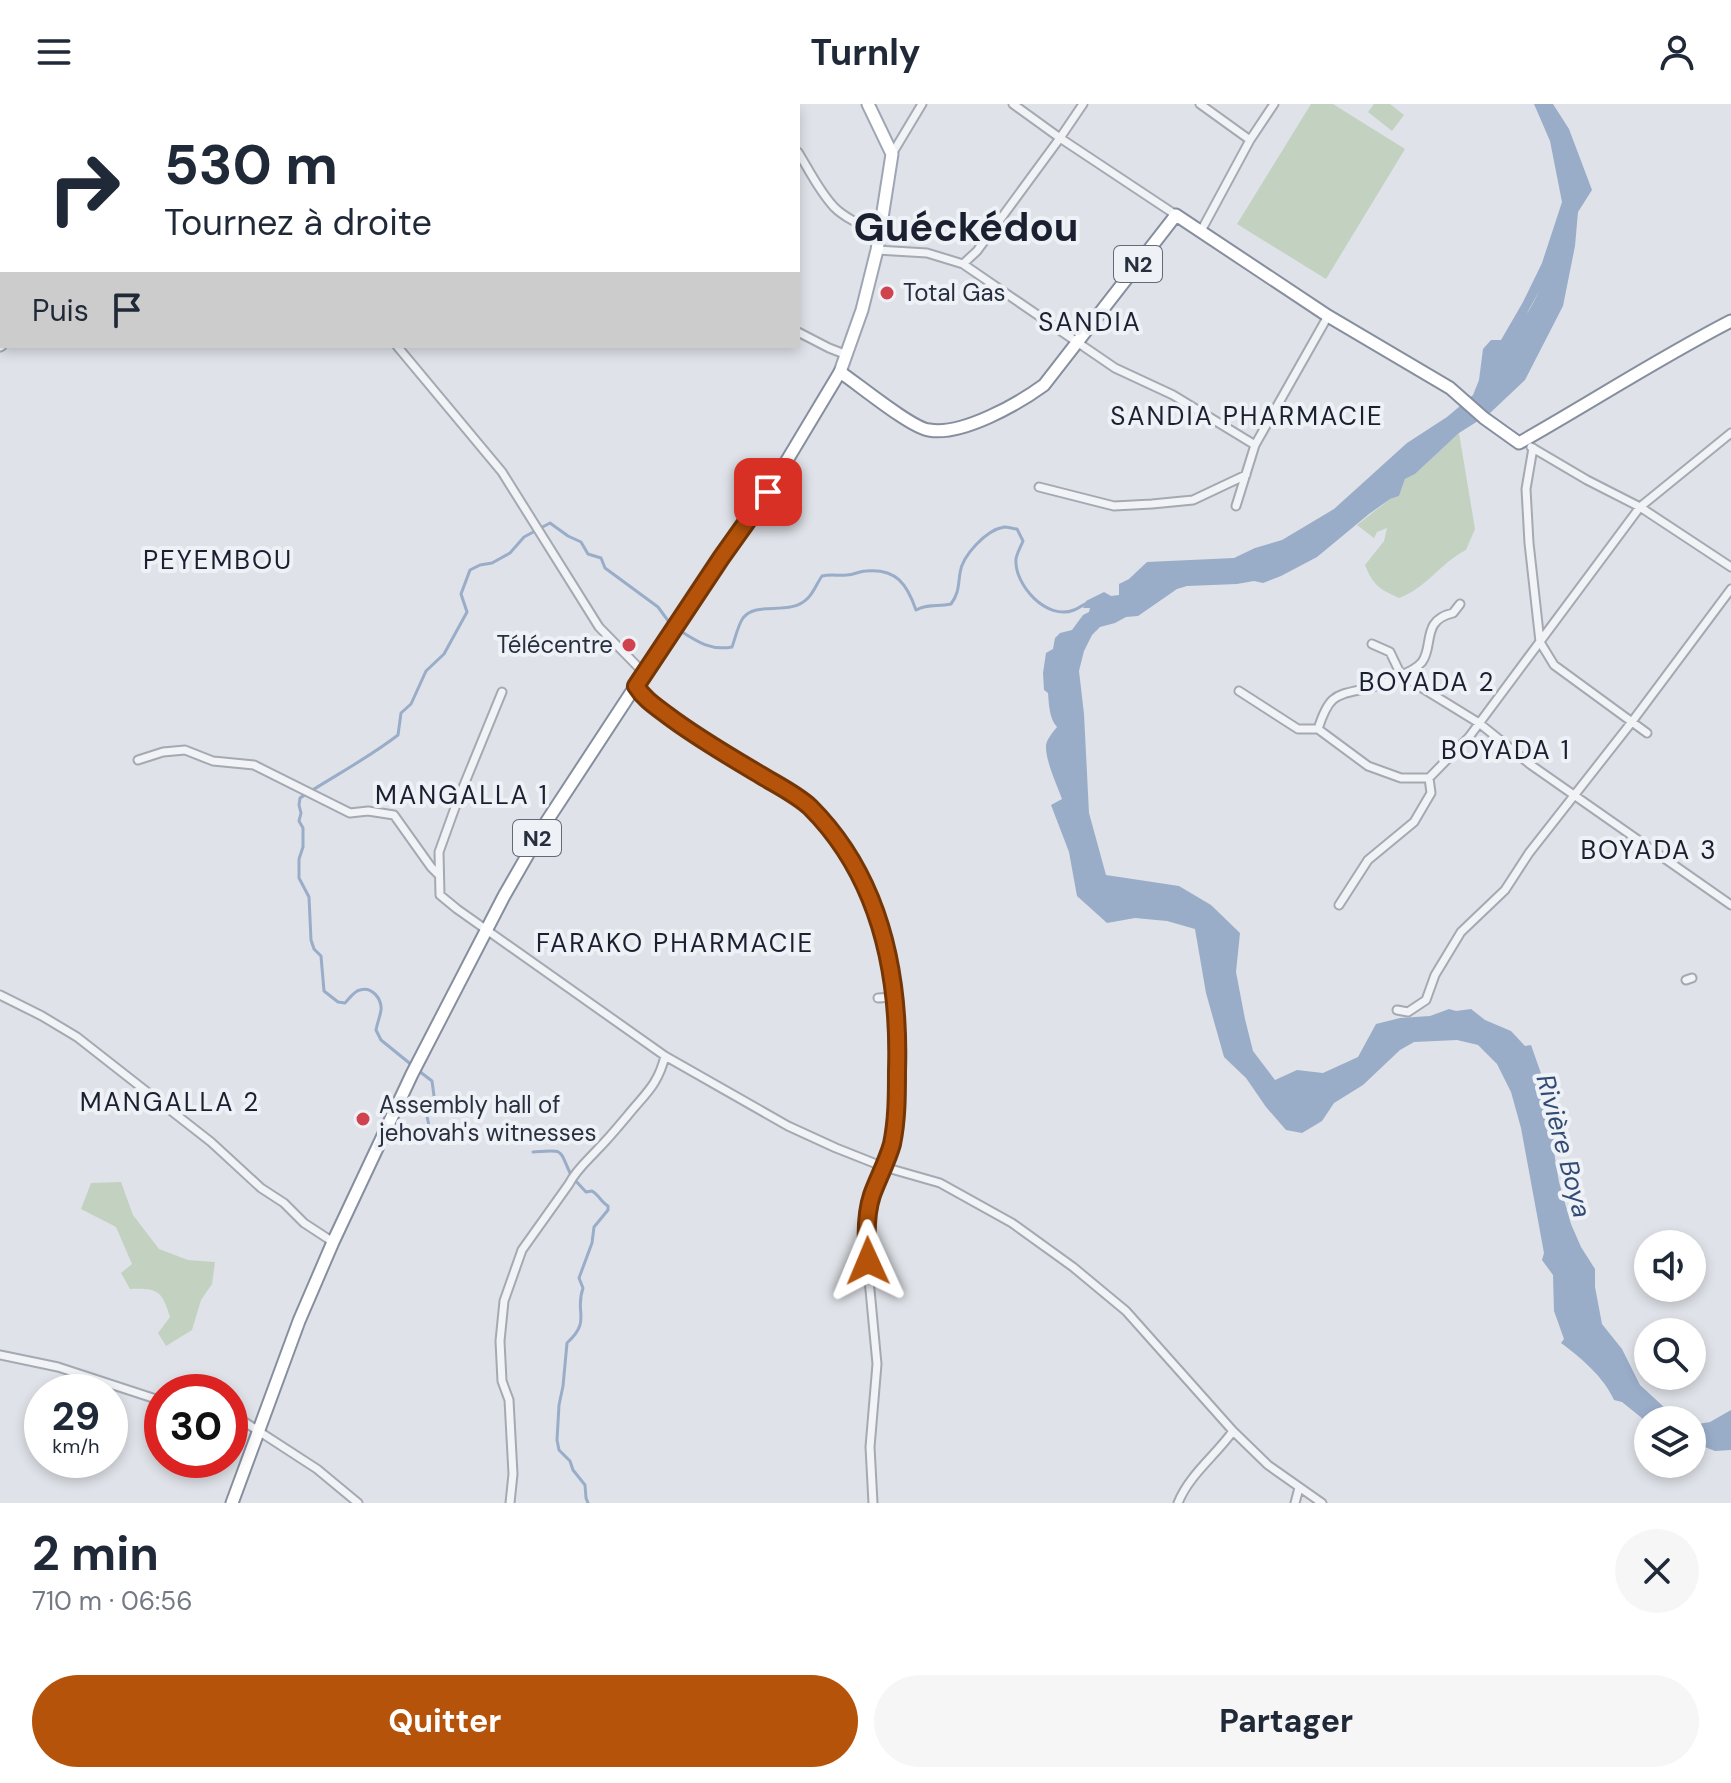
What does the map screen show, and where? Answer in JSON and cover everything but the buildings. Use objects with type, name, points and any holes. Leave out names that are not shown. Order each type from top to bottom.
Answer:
[{"type":"main road","points":[[840,372],[862,310],[877,250],[892,154],[868,104]]},
{"type":"main road","name":"N2","points":[[232,1503],[299,1321],[333,1242],[412,1074],[504,896],[547,821],[768,492],[840,372],[914,424],[928,430],[947,430],[1020,403],[1044,385],[1176,215],[1328,316],[1450,388],[1519,443]]},
{"type":"main road","points":[[1519,443],[1731,321]]},
{"type":"street","points":[[892,154],[922,104]]},
{"type":"street","points":[[1013,104],[1176,215]]},
{"type":"street","points":[[963,264],[977,251],[1083,104]]},
{"type":"street","points":[[1200,104],[1250,140]]},
{"type":"street","points":[[1201,231],[1250,140],[1274,104]]},
{"type":"street","points":[[800,155],[836,209],[879,233]]},
{"type":"street","points":[[877,250],[927,253],[963,264],[1115,368],[1173,395],[1255,445]]},
{"type":"street","points":[[1236,506],[1255,445],[1328,316]]},
{"type":"street","points":[[800,333],[847,355]]},
{"type":"street","points":[[399,348],[502,472],[599,627],[644,673]]},
{"type":"street","points":[[1239,691],[1298,729],[1318,729],[1368,766],[1401,778],[1429,778],[1469,737],[1640,507],[1731,433]]},
{"type":"street","points":[[1519,443],[1640,507],[1731,567]]},
{"type":"street","points":[[1533,448],[1526,489],[1540,642],[1554,665],[1647,733]]},
{"type":"street","points":[[1039,487],[1114,506],[1152,504],[1193,500],[1246,475]]},
{"type":"street","points":[[1397,1010],[1408,1012],[1426,1000],[1435,975],[1461,932],[1505,890],[1529,853],[1731,589]]},
{"type":"street","points":[[1318,729],[1326,708],[1339,694],[1376,686],[1418,666],[1426,656],[1433,626],[1443,615],[1453,613],[1460,604]]},
{"type":"street","points":[[1372,644],[1390,652],[1401,675],[1479,723],[1531,765],[1731,905]]},
{"type":"street","points":[[636,686],[642,696],[695,737],[808,805],[837,838],[855,867],[875,908],[886,944],[896,997],[897,1107],[892,1143],[871,1197],[865,1237],[877,1364],[870,1447],[873,1503]]},
{"type":"street","points":[[502,692],[439,852],[440,895],[665,1056],[788,1126],[884,1167],[940,1183],[1012,1223],[1073,1267],[1126,1311],[1233,1431],[1268,1465],[1322,1503]]},
{"type":"street","points":[[138,760],[175,749],[185,750],[213,761],[262,768],[350,813],[368,811],[394,815],[439,874]]},
{"type":"street","points":[[1339,905],[1368,860],[1414,822],[1431,793],[1429,778]]},
{"type":"street","points":[[0,995],[77,1037],[211,1142],[304,1223],[333,1242]]},
{"type":"street","points":[[878,998],[896,997]]},
{"type":"street","points":[[510,1503],[513,1474],[509,1400],[502,1381],[500,1341],[506,1294],[522,1250],[574,1174],[650,1091],[665,1056]]},
{"type":"street","points":[[0,1355],[58,1367],[144,1395]]},
{"type":"street","points":[[248,1424],[317,1469],[358,1503]]},
{"type":"street","points":[[1178,1503],[1182,1491],[1233,1431]]},
{"type":"street","points":[[1295,1503],[1299,1488]]},
{"type":"green space","points":[[1311,104],[1333,104],[1405,149],[1326,279],[1237,224]]},
{"type":"green space","points":[[1374,104],[1390,104],[1404,115],[1392,131],[1368,112]]},
{"type":"green space","points":[[1459,433],[1475,529],[1466,550],[1418,588],[1399,598],[1378,586],[1365,565],[1384,541],[1387,528],[1377,532],[1374,538],[1357,525],[1390,499],[1399,496],[1405,479],[1415,474]]},
{"type":"green space","points":[[121,1182],[133,1215],[159,1249],[188,1260],[215,1262],[212,1284],[201,1300],[192,1330],[166,1346],[158,1333],[170,1317],[161,1296],[147,1289],[130,1289],[121,1273],[132,1264],[116,1227],[81,1209],[91,1183]]},
{"type":"water","points":[[1534,104],[1553,104],[1569,129],[1592,190],[1578,212],[1563,306],[1525,380],[1489,414],[1459,433],[1415,474],[1405,479],[1399,496],[1369,514],[1317,557],[1263,583],[1254,581],[1177,589],[1138,616],[1100,627],[1084,651],[1079,671],[1089,813],[1106,875],[1179,886],[1211,905],[1240,933],[1236,972],[1245,1019],[1253,1051],[1275,1080],[1297,1070],[1323,1073],[1358,1057],[1376,1024],[1400,1018],[1430,1016],[1449,1009],[1471,1009],[1485,1020],[1511,1031],[1525,1046],[1531,1045],[1543,1079],[1543,1105],[1556,1145],[1554,1152],[1559,1182],[1571,1224],[1595,1269],[1602,1324],[1622,1349],[1634,1373],[1634,1390],[1645,1390],[1663,1406],[1634,1406],[1634,1412],[1614,1400],[1598,1375],[1561,1343],[1564,1339],[1554,1311],[1553,1275],[1542,1260],[1544,1253],[1521,1128],[1511,1092],[1497,1064],[1478,1045],[1457,1040],[1414,1042],[1400,1050],[1363,1085],[1334,1103],[1322,1121],[1302,1133],[1286,1130],[1246,1078],[1224,1057],[1206,993],[1195,929],[1167,921],[1135,918],[1107,923],[1077,896],[1069,852],[1051,805],[1062,799],[1046,751],[1048,740],[1057,727],[1051,715],[1048,693],[1044,690],[1046,653],[1053,649],[1055,638],[1060,633],[1072,630],[1089,612],[1090,608],[1083,608],[1086,601],[1104,592],[1111,596],[1119,595],[1119,584],[1147,562],[1234,558],[1282,540],[1334,509],[1407,443],[1447,417],[1473,395],[1479,380],[1483,349],[1491,340],[1501,340],[1523,302],[1542,263],[1562,202],[1550,141]],"holes":[[[1553,268],[1552,286],[1546,301],[1527,313]]]},
{"type":"water","points":[[1731,1410],[1731,1450],[1715,1451],[1706,1447],[1706,1423]]},
{"type":"waterway","name":"Rivière Boya","points":[[1529,324],[1549,288],[1561,250]]},
{"type":"waterway","points":[[413,1066],[381,1040],[376,1030],[381,1006],[372,992],[364,989],[358,991],[345,1003],[338,1002],[324,991],[321,956],[311,940],[309,897],[299,878],[299,859],[303,847],[303,828],[299,821],[300,798],[398,735],[401,713],[411,704],[426,671],[444,654],[467,612],[461,594],[470,570],[510,553],[524,537],[550,523],[581,542],[588,554],[601,558],[605,568],[658,607],[672,626]]},
{"type":"waterway","points":[[679,630],[710,646],[732,647],[741,621],[749,613],[801,604],[822,576],[863,571],[893,575],[904,585],[916,610],[951,604],[957,593],[962,566],[970,552],[983,538],[1004,527],[1017,529],[1023,541],[1016,559],[1017,569],[1020,579],[1034,598],[1043,606],[1064,612],[1085,604]]},
{"type":"waterway","points":[[419,1071],[432,1081],[434,1096],[426,1112],[430,1130]]},
{"type":"waterway","points":[[533,1152],[560,1153],[571,1175]]},
{"type":"waterway","points":[[574,1179],[586,1192],[592,1191],[608,1206],[594,1227],[592,1243],[579,1278],[583,1288],[581,1322],[567,1343],[559,1405],[559,1450],[585,1485],[588,1503]]},
{"type":"place","name":"Total Gas","points":[[887,293]]},
{"type":"place","name":"Télécentre","points":[[629,645]]},
{"type":"place","name":"Assembly hall of jehovah's witnesses","points":[[363,1119]]},
{"type":"district","name":"Guéckédou","points":[[966,227]]},
{"type":"district","name":"SANDIA","points":[[1090,322]]},
{"type":"district","name":"SANDIA PHARMACIE","points":[[1247,416]]},
{"type":"district","name":"PEYEMBOU","points":[[218,560]]},
{"type":"district","name":"BOYADA 2","points":[[1427,682]]},
{"type":"district","name":"BOYADA 1","points":[[1506,750]]},
{"type":"district","name":"MANGALLA 1","points":[[462,795]]},
{"type":"district","name":"BOYADA 3","points":[[1649,850]]},
{"type":"district","name":"FARAKO PHARMACIE","points":[[675,943]]},
{"type":"district","name":"MANGALLA 2","points":[[170,1102]]},
{"type":"route","points":[[768,492],[636,686],[642,696],[695,737],[808,805],[837,838],[875,908],[886,944],[896,997],[897,1107],[892,1143],[871,1197],[865,1237],[868,1261]]}]
